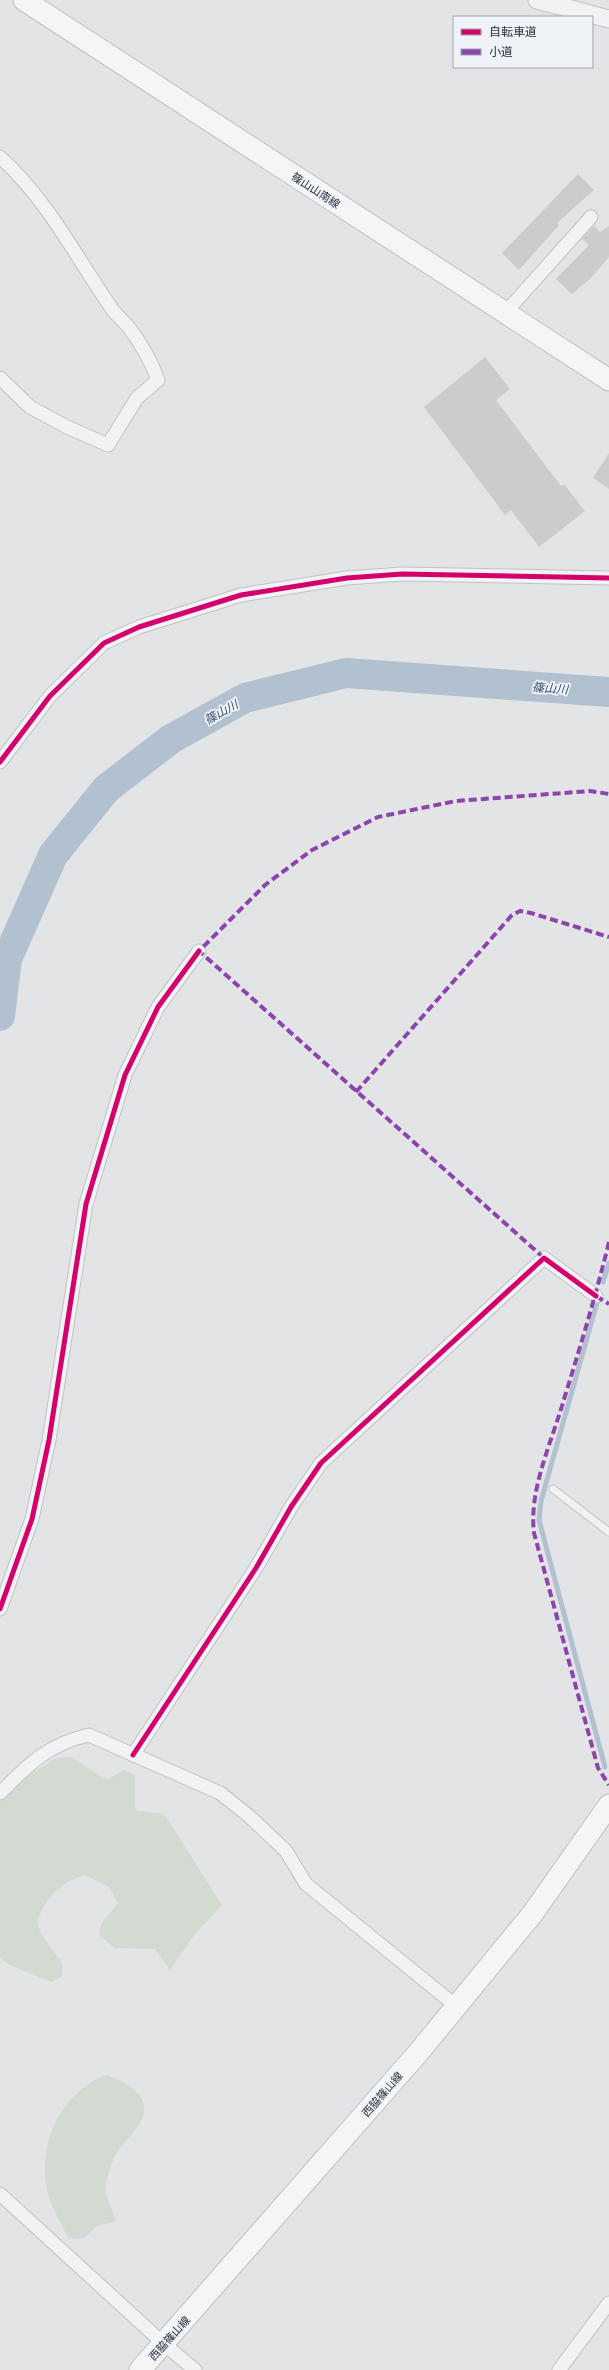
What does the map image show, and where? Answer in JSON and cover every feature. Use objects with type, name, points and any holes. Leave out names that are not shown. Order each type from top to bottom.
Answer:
[{"type":"main road","name":"篠山山南線","points":[[24,0],[609,380]]},
{"type":"main road","name":"西脇篠山線","points":[[140,2370],[418,2053],[533,1913],[609,1805]]},
{"type":"street","points":[[537,0],[609,19]]},
{"type":"street","points":[[0,157],[21,176],[67,238],[113,310],[130,329],[150,360],[158,380],[137,398],[108,445],[67,428],[30,406],[2,383]]},
{"type":"street","points":[[505,313],[591,217]]},
{"type":"street","points":[[0,762],[50,696],[104,643],[139,626],[241,595],[347,578],[402,574],[609,578]]},
{"type":"street","points":[[0,1609],[32,1519],[49,1440],[86,1204],[125,1075],[158,1007],[199,951]]},
{"type":"street","points":[[133,1755],[256,1568],[291,1507],[322,1463],[544,1258],[596,1296]]},
{"type":"street","points":[[0,1793],[38,1756],[71,1739],[89,1735],[220,1793],[249,1816],[286,1851],[306,1884],[456,2006]]},
{"type":"street","points":[[0,2194],[164,2344],[195,2370]]},
{"type":"street","points":[[559,2370],[609,2304]]},
{"type":"lane","points":[[553,1489],[609,1532]]},
{"type":"shaded area","points":[[71,1757],[103,1778],[109,1779],[124,1770],[135,1775],[135,1807],[138,1811],[160,1813],[166,1817],[222,1905],[194,1935],[170,1970],[155,1949],[115,1948],[99,1935],[102,1923],[118,1903],[109,1887],[85,1875],[75,1878],[55,1892],[37,1920],[40,1932],[62,1963],[62,1976],[52,1982],[9,1965],[0,1957],[0,1798],[4,1792],[54,1759]]},
{"type":"shaded area","points":[[107,2075],[131,2087],[137,2092],[142,2099],[144,2106],[143,2115],[139,2125],[120,2148],[110,2167],[105,2187],[116,2221],[97,2226],[83,2239],[68,2238],[53,2208],[47,2190],[45,2166],[48,2143],[56,2121],[73,2097],[92,2082]]},
{"type":"building","points":[[578,174],[594,190],[557,223],[559,225],[519,270],[502,253]]},
{"type":"building","points":[[594,226],[600,232],[609,226],[609,257],[591,278],[572,294],[556,279],[589,245],[582,239]]},
{"type":"building","points":[[485,357],[510,389],[496,400],[561,486],[564,484],[585,511],[539,547],[511,510],[505,515],[424,407]]},
{"type":"building","points":[[609,453],[609,489],[593,478]]},
{"type":"waterway","name":"篠山川","points":[[0,1016],[7,959],[53,855],[106,789],[171,739],[245,698],[346,673],[609,692]]},
{"type":"waterway","points":[[603,1282],[609,1263]]},
{"type":"waterway","points":[[598,1299],[541,1501],[539,1520],[605,1767]]},
{"type":"marked path","points":[[544,1258],[199,951],[265,885],[312,850],[378,817],[456,801],[590,791],[609,794]]},
{"type":"marked path","points":[[356,1092],[512,915],[520,911],[531,913],[609,937]]},
{"type":"marked path","points":[[609,1242],[580,1347],[541,1470],[534,1502],[533,1518],[534,1533],[598,1768],[609,1785]]},
{"type":"marked path","points":[[596,1296],[609,1304]]},
{"type":"cycle path","points":[[0,762],[50,696],[104,643],[139,627],[241,595],[347,578],[402,574],[609,578]]},
{"type":"cycle path","points":[[0,1609],[32,1519],[49,1440],[86,1204],[125,1075],[158,1007],[199,951]]},
{"type":"cycle path","points":[[133,1755],[256,1568],[291,1507],[321,1463],[544,1258],[596,1296]]}]
